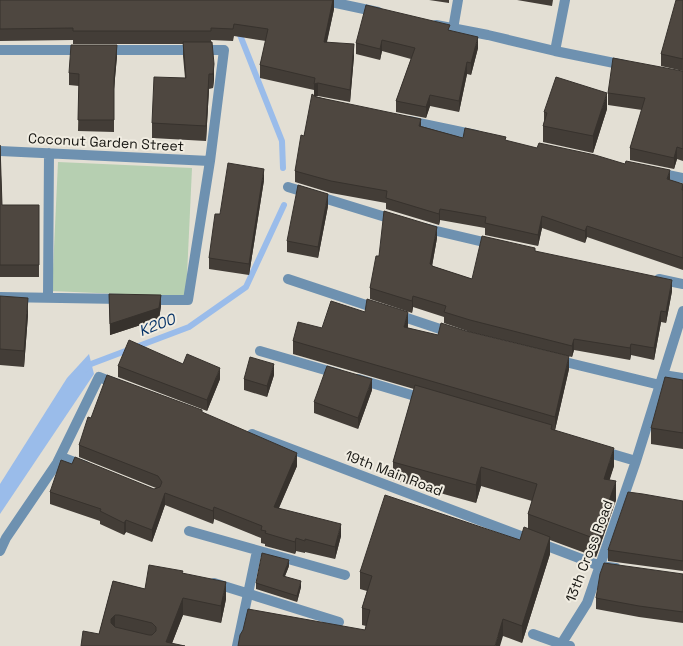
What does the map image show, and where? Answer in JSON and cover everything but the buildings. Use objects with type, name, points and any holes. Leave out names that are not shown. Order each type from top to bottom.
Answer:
[{"type":"street","points":[[322,0],[385,14]]},
{"type":"street","points":[[452,29],[458,0]]},
{"type":"street","points":[[555,51],[565,0]]},
{"type":"street","points":[[423,22],[630,66]]},
{"type":"street","points":[[0,50],[224,50],[210,161],[188,300],[0,297]]},
{"type":"street","points":[[399,119],[482,137]]},
{"type":"street","name":"Coconut Garden Street","points":[[0,151],[210,161]]},
{"type":"street","points":[[48,298],[49,153]]},
{"type":"street","points":[[644,170],[683,178]]},
{"type":"street","points":[[288,187],[401,221]]},
{"type":"street","points":[[416,226],[500,245]]},
{"type":"street","points":[[652,277],[683,284]]},
{"type":"street","points":[[288,279],[461,336]]},
{"type":"street","name":"13th Cross Road","points":[[564,645],[587,603],[600,566],[628,497],[636,461],[683,314]]},
{"type":"street","points":[[260,351],[433,402]]},
{"type":"street","points":[[545,357],[660,385]]},
{"type":"street","points":[[663,375],[683,378]]},
{"type":"street","points":[[0,552],[6,538],[61,457],[99,377],[129,388]]},
{"type":"street","name":"19th Main Road","points":[[241,430],[600,566],[622,569]]},
{"type":"street","points":[[591,448],[636,461]]},
{"type":"street","points":[[61,457],[97,472]]},
{"type":"street","points":[[189,531],[345,575]]},
{"type":"street","points":[[237,646],[257,551]]},
{"type":"street","points":[[206,581],[339,622]]},
{"type":"street","points":[[533,634],[564,645]]},
{"type":"green space","points":[[58,162],[192,168],[186,297],[52,291]]},
{"type":"water","points":[[89,354],[94,374],[0,514],[0,484],[67,378]]},
{"type":"waterway","name":"K200","points":[[240,29],[240,35],[282,141],[283,168]]},
{"type":"waterway","name":"K200","points":[[86,369],[91,364],[189,327],[246,287],[284,205]]}]
